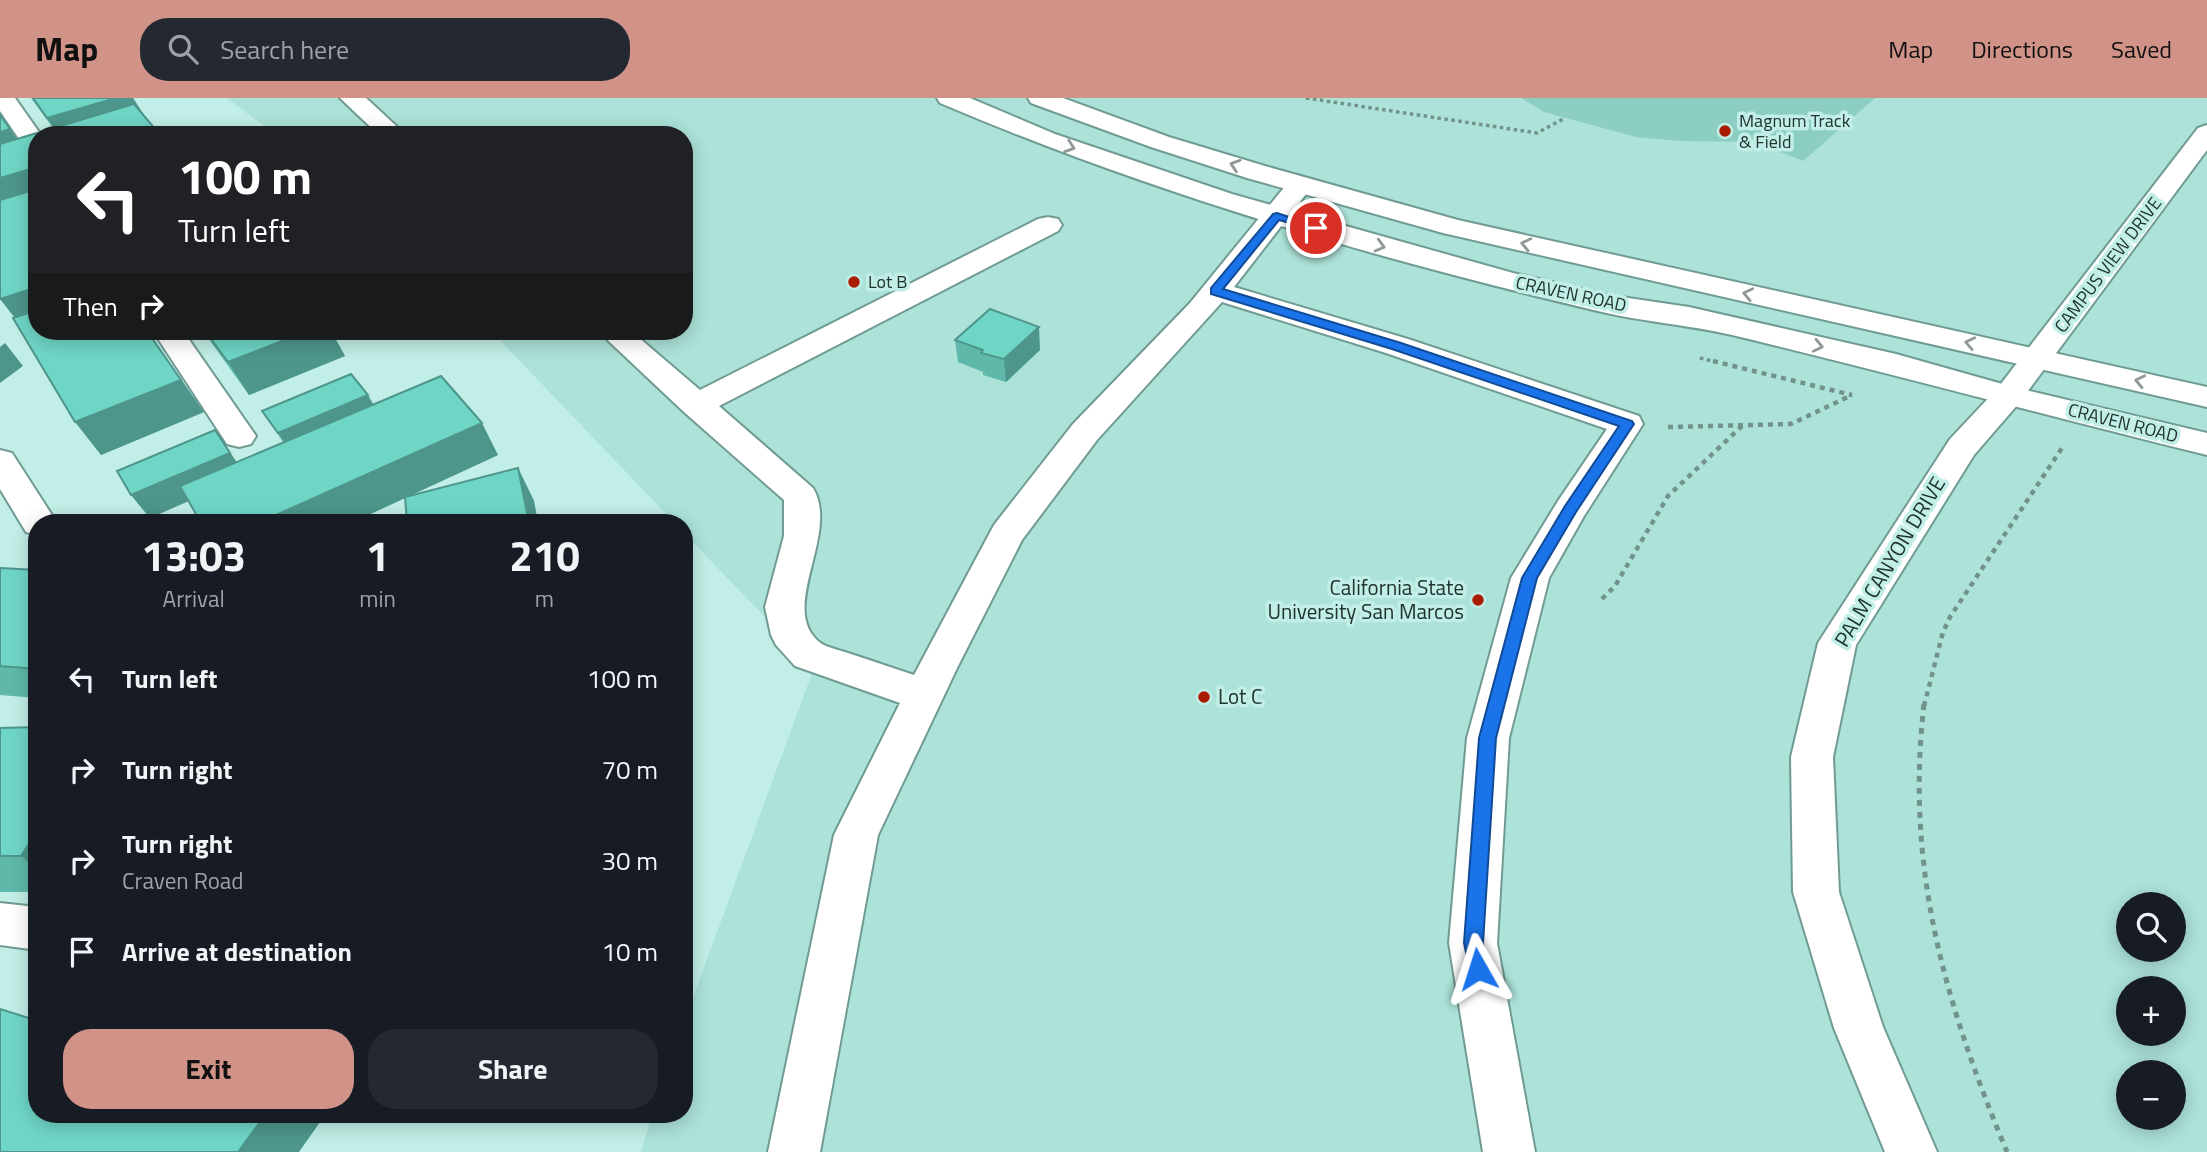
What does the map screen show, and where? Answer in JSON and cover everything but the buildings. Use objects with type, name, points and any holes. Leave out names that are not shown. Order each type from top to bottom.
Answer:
[{"type":"main road","points":[[3,98],[28,134]]},
{"type":"main road","points":[[352,98],[384,126]]},
{"type":"main road","name":"CRAVEN ROAD","points":[[949,98],[1046,139],[1277,216],[1507,280],[1608,304],[1689,316],[1857,355],[2008,396],[2207,444]]},
{"type":"main road","name":"CRAVEN ROAD","points":[[1040,98],[1160,142],[1300,185],[1473,232],[2207,397]]},
{"type":"main road","name":"CAMPUS VIEW DRIVE","points":[[2008,396],[2207,133]]},
{"type":"main road","points":[[794,1152],[856,835],[1007,534],[1085,432],[1216,291],[1300,185]]},
{"type":"main road","points":[[695,405],[1048,225]]},
{"type":"main road","points":[[1216,291],[1408,349],[1627,424],[1570,510],[1530,578],[1488,738],[1473,943],[1509,1152]]},
{"type":"main road","points":[[175,340],[239,436]]},
{"type":"main road","points":[[623,340],[801,496],[802,536],[784,607],[789,635],[810,655],[924,695]]},
{"type":"main road","name":"PALM CANYON DRIVE","points":[[1911,1152],[1859,1028],[1816,892],[1812,757],[1837,643],[1962,447],[2008,396]]},
{"type":"main road","points":[[3,473],[33,514]]},
{"type":"main road","points":[[0,924],[28,928]]},
{"type":"path","points":[[1306,98],[1537,133],[1565,118]]},
{"type":"path","points":[[1668,427],[1791,424],[1852,396]]},
{"type":"path","points":[[1602,599],[1615,586],[1668,496],[1742,426]]},
{"type":"path","points":[[2007,1152],[1959,1027],[1931,925],[1918,823],[1917,767],[1924,708],[1943,630],[2065,443]]},
{"type":"shaded area","name":"California State University San Marcos","points":[[227,98],[2207,98],[2207,1152],[641,1152],[650,1123],[693,1123],[693,997],[814,668],[693,542],[693,514],[666,514],[500,340],[693,340],[693,126],[264,126]]},
{"type":"shaded area","name":"Magnum Track & Field","points":[[1521,98],[1875,98],[1803,161],[1755,142],[1681,141],[1636,137],[1544,112]]},
{"type":"place","name":"Magnum Track & Field","points":[[1725,131]]},
{"type":"place","name":"Lot B","points":[[854,282]]},
{"type":"place","name":"California State University San Marcos","points":[[1478,600]]},
{"type":"place","name":"Lot C","points":[[1204,697]]},
{"type":"route","points":[[1316,228],[1277,216],[1216,291],[1397,346],[1627,424],[1570,510],[1530,578],[1488,738],[1473,943],[1478,969]]}]
